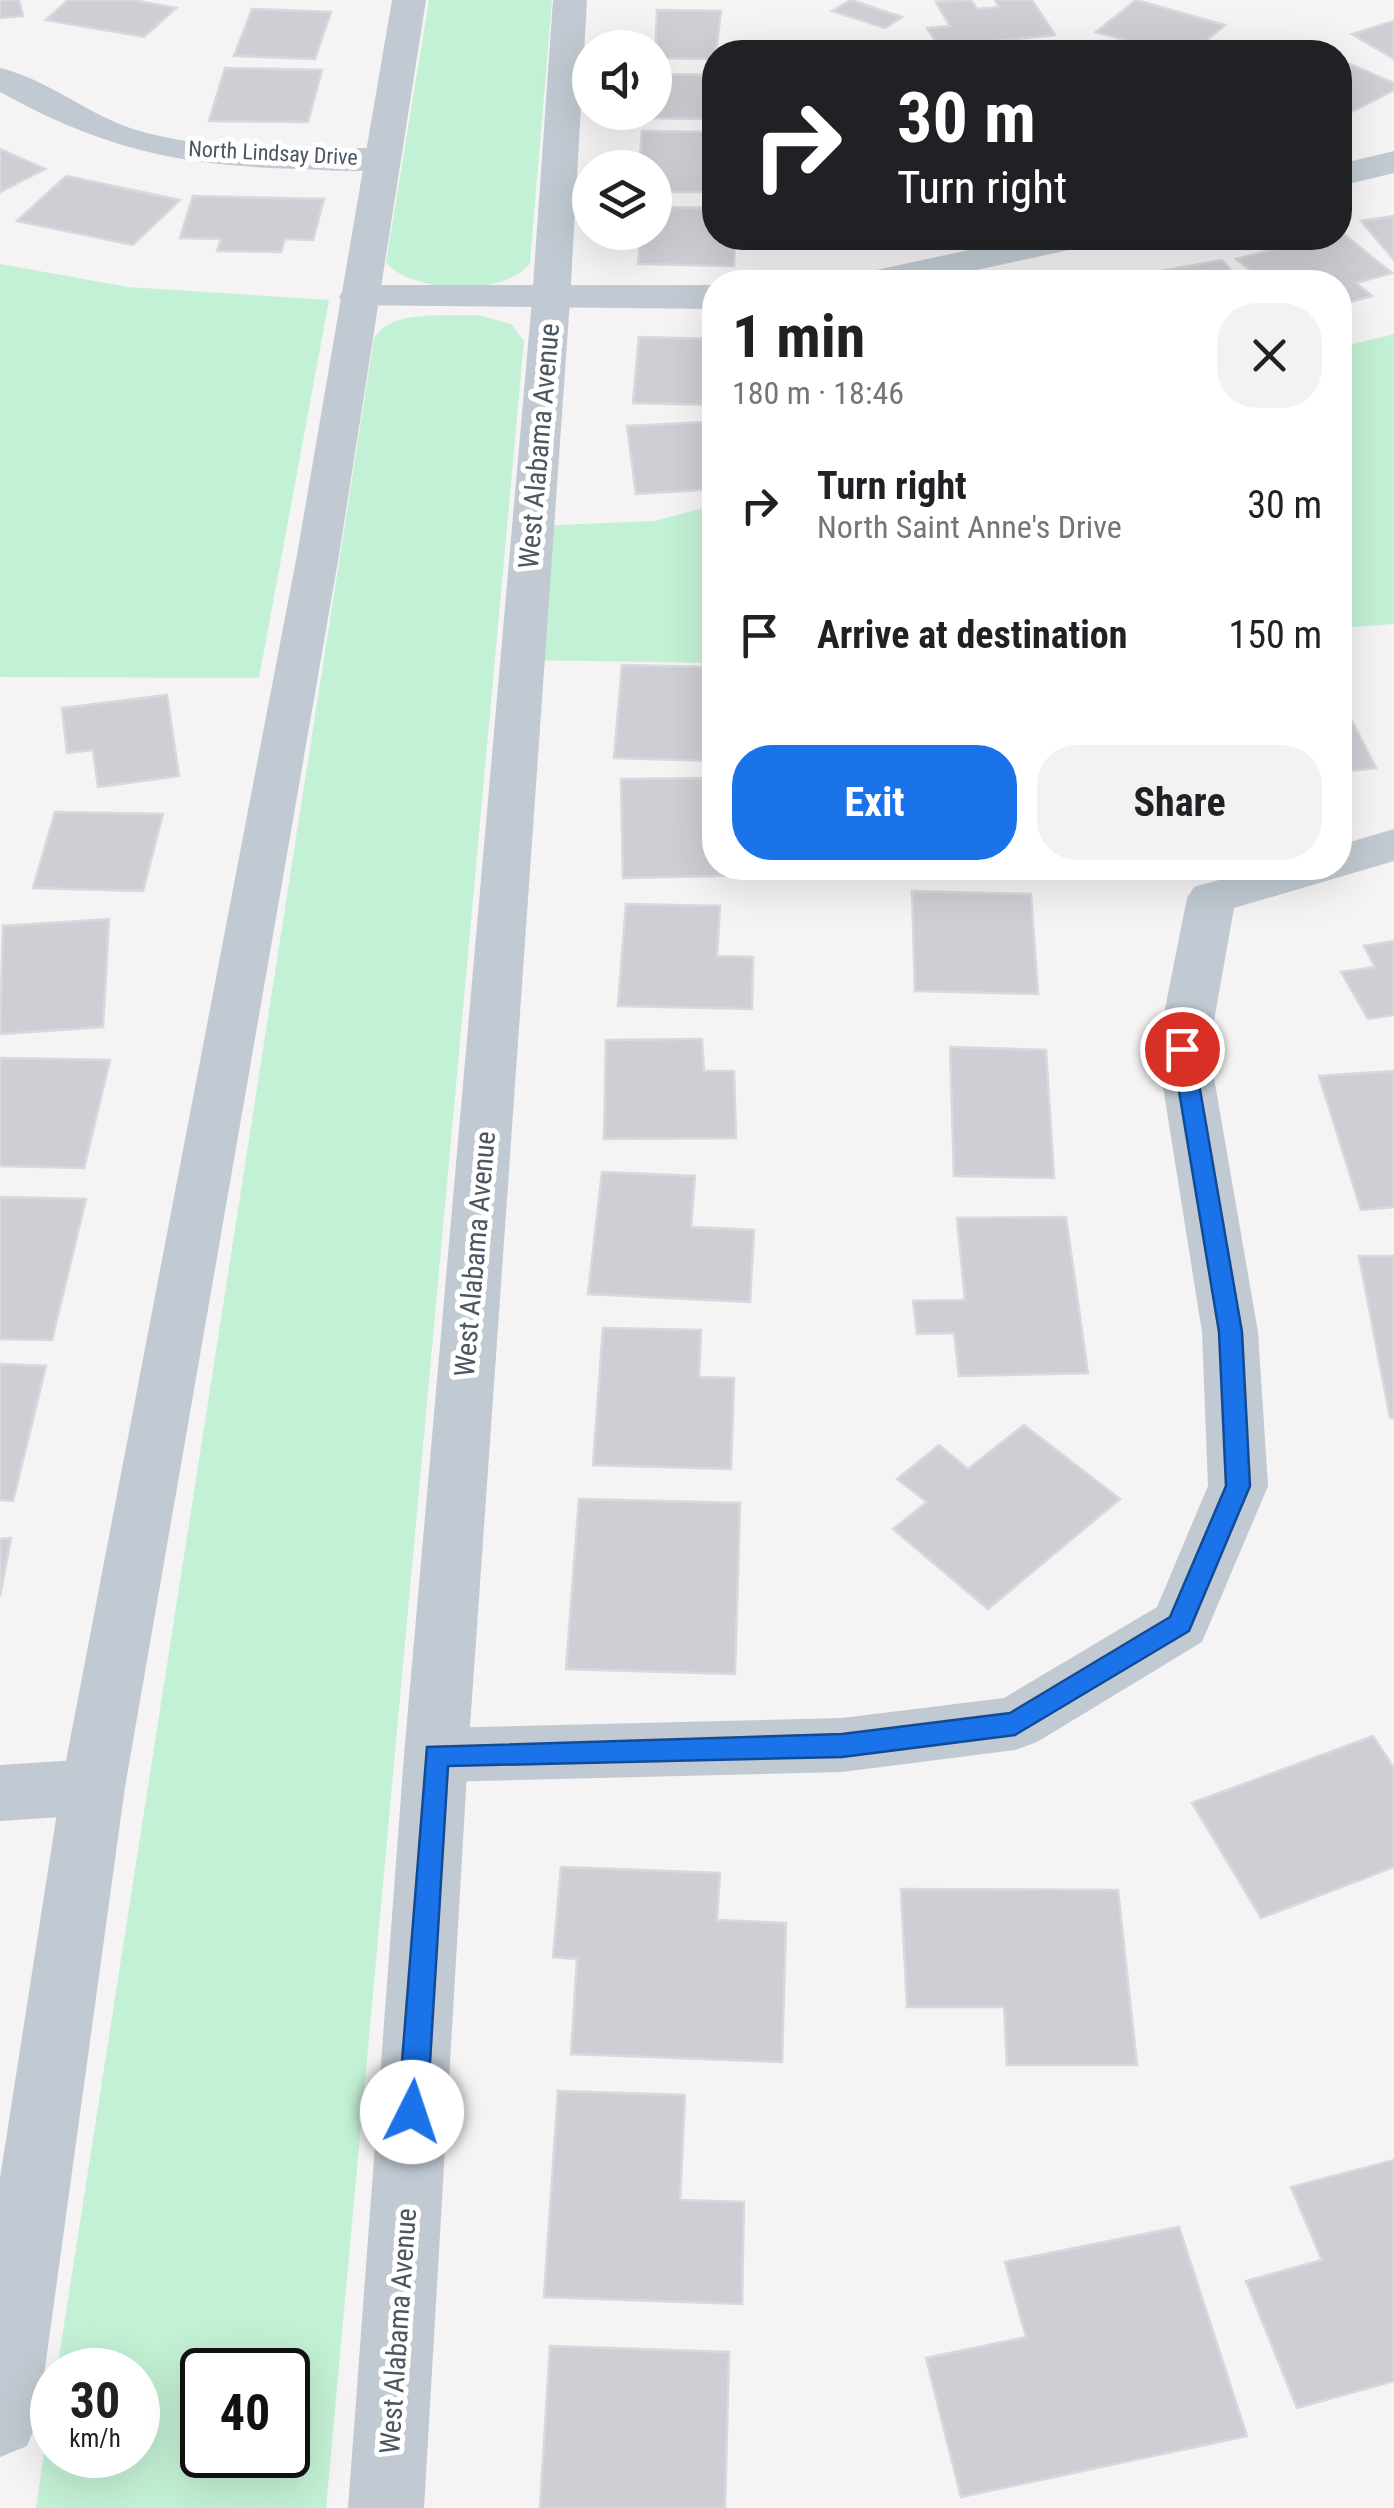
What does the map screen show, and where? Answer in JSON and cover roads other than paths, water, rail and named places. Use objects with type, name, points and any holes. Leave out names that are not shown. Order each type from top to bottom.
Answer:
[{"type":"street","points":[[0,2419],[94,1786],[318,555],[409,0]]},
{"type":"street","name":"West Alabama Avenue","points":[[386,2508],[436,1755],[551,300],[570,0]]},
{"type":"street","name":"North Lindsay Drive","points":[[0,78],[90,125],[157,145],[268,158],[380,159]]},
{"type":"street","points":[[1352,172],[1394,162]]},
{"type":"street","points":[[927,270],[1019,250]]},
{"type":"street","points":[[358,297],[702,298]]},
{"type":"street","points":[[1352,857],[1394,845]]},
{"type":"street","points":[[436,1755],[842,1746],[1015,1724],[1180,1624],[1238,1486],[1230,1332],[1182,1049],[1212,898],[1274,880]]},
{"type":"street","points":[[0,1793],[94,1786]]}]
